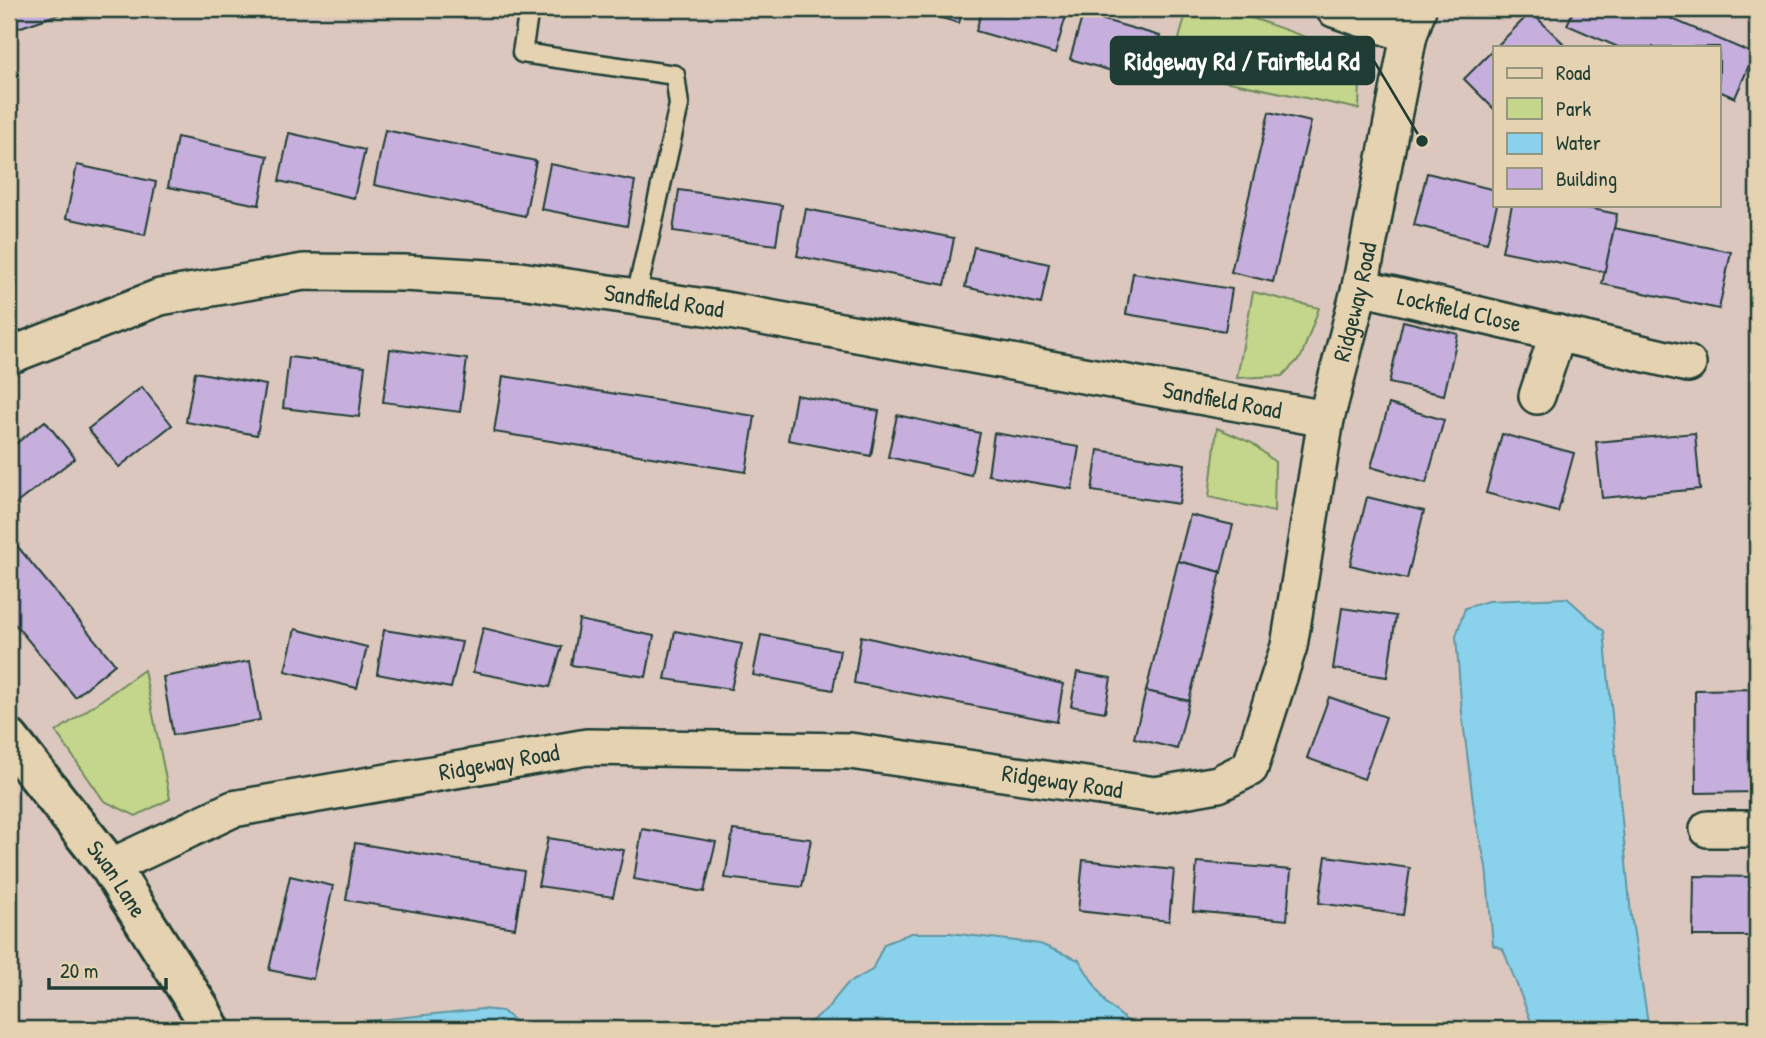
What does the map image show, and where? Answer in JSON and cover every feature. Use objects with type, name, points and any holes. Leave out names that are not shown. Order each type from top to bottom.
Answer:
[{"type":"street","points":[[1334,9],[1414,22]]},
{"type":"street","name":"Ridgeway Road","points":[[110,867],[233,809],[587,747],[850,751],[1155,795],[1218,784],[1250,768],[1289,646],[1325,419],[1360,287],[1414,22]]},
{"type":"street","name":"Sandfield Road","points":[[9,356],[160,297],[303,272],[404,272],[520,280],[719,309],[1325,419]]},
{"type":"street","name":"Lockfield Close","points":[[1360,287],[1688,364]]},
{"type":"street","name":"Lockfield Close","points":[[1537,396],[1558,332]]},
{"type":"street","name":"Swan Lane","points":[[9,738],[110,867],[210,1029]]},
{"type":"street","points":[[1708,829],[1757,829]]},
{"type":"lane","points":[[529,9],[522,52],[675,75],[679,105],[636,297]]},
{"type":"green space","points":[[1187,9],[1227,9],[1342,50],[1360,80],[1359,109],[1171,70]]},
{"type":"green space","points":[[1253,292],[1319,308],[1301,357],[1282,376],[1237,378]]},
{"type":"green space","points":[[1217,428],[1252,443],[1275,462],[1274,512],[1209,497]]},
{"type":"green space","points":[[144,670],[170,799],[136,816],[104,801],[56,732]]},
{"type":"water","points":[[1567,598],[1604,631],[1631,915],[1649,1029],[1534,1029],[1503,949],[1493,945],[1486,866],[1475,817],[1462,713],[1456,636],[1465,608],[1488,601]]},
{"type":"water","points":[[911,933],[950,933],[1040,944],[1079,960],[1106,1003],[1137,1029],[800,1029],[825,1011],[847,984],[872,970],[884,944]]},
{"type":"water","points":[[482,1009],[502,1011],[525,1029],[293,1029]]},
{"type":"building","points":[[9,9],[74,9],[9,31]]},
{"type":"building","points":[[910,9],[963,9],[959,23]]},
{"type":"building","points":[[982,9],[1068,9],[1055,54],[976,31]]},
{"type":"building","points":[[1574,9],[1649,9],[1754,54],[1735,98],[1720,91],[1720,46],[1616,46],[1567,25]]},
{"type":"building","points":[[1531,12],[1563,43],[1559,46],[1497,46]]},
{"type":"building","points":[[1083,14],[1160,36],[1147,81],[1070,59]]},
{"type":"building","points":[[1493,50],[1493,108],[1464,79]]},
{"type":"building","points":[[1269,112],[1311,122],[1273,282],[1231,272]]},
{"type":"building","points":[[385,130],[536,161],[525,216],[374,185]]},
{"type":"building","points":[[289,133],[365,150],[354,198],[279,181]]},
{"type":"building","points":[[177,137],[268,156],[259,205],[168,187]]},
{"type":"building","points":[[550,164],[635,181],[627,226],[541,209]]},
{"type":"building","points":[[77,165],[156,182],[145,235],[66,218]]},
{"type":"building","points":[[1427,173],[1493,190],[1493,206],[1497,206],[1487,243],[1414,225]]},
{"type":"building","points":[[679,190],[782,205],[776,245],[673,231]]},
{"type":"building","points":[[1512,206],[1578,206],[1617,214],[1605,272],[1502,251]]},
{"type":"building","points":[[806,209],[954,238],[945,285],[797,256]]},
{"type":"building","points":[[1614,228],[1731,252],[1719,309],[1602,284]]},
{"type":"building","points":[[974,247],[1049,264],[1041,304],[965,287]]},
{"type":"building","points":[[1133,273],[1232,289],[1225,331],[1126,314]]},
{"type":"building","points":[[1403,321],[1458,334],[1444,395],[1389,383]]},
{"type":"building","points":[[390,349],[467,359],[460,412],[383,402]]},
{"type":"building","points":[[289,357],[365,366],[359,417],[283,408]]},
{"type":"building","points":[[195,372],[266,385],[257,435],[186,422]]},
{"type":"building","points":[[503,376],[755,416],[746,472],[494,432]]},
{"type":"building","points":[[142,387],[172,425],[119,467],[88,429]]},
{"type":"building","points":[[796,395],[879,411],[871,456],[788,440]]},
{"type":"building","points":[[1389,404],[1444,420],[1426,483],[1371,467]]},
{"type":"building","points":[[897,415],[980,433],[971,475],[888,457]]},
{"type":"building","points":[[45,421],[75,458],[9,509],[9,449]]},
{"type":"building","points":[[994,433],[1079,447],[1072,489],[988,475]]},
{"type":"building","points":[[1695,433],[1700,489],[1602,498],[1596,442]]},
{"type":"building","points":[[1502,434],[1574,453],[1558,512],[1486,493]]},
{"type":"building","points":[[1098,450],[1185,464],[1179,504],[1092,491]]},
{"type":"building","points":[[1367,497],[1424,511],[1407,579],[1350,565]]},
{"type":"building","points":[[1190,515],[1233,525],[1221,572],[1178,561]]},
{"type":"building","points":[[9,536],[115,664],[75,697],[9,617]]},
{"type":"building","points":[[1178,561],[1221,572],[1189,701],[1146,691]]},
{"type":"building","points":[[1342,608],[1396,616],[1387,677],[1333,669]]},
{"type":"building","points":[[579,620],[654,636],[646,677],[571,665]]},
{"type":"building","points":[[483,628],[562,647],[550,687],[473,672]]},
{"type":"building","points":[[295,629],[367,647],[357,688],[285,671]]},
{"type":"building","points":[[384,630],[462,642],[451,688],[377,674]]},
{"type":"building","points":[[675,631],[742,644],[731,689],[665,679]]},
{"type":"building","points":[[761,635],[840,650],[833,690],[753,675]]},
{"type":"building","points":[[861,636],[1063,684],[1057,722],[854,683]]},
{"type":"building","points":[[250,661],[260,720],[173,735],[163,677]]},
{"type":"building","points":[[1077,672],[1111,678],[1105,712],[1071,706]]},
{"type":"building","points":[[1757,689],[1757,792],[1696,793],[1695,690]]},
{"type":"building","points":[[1146,691],[1189,701],[1177,749],[1134,738]]},
{"type":"building","points":[[1329,697],[1386,717],[1364,779],[1307,758]]},
{"type":"building","points":[[642,829],[716,842],[704,892],[634,879]]},
{"type":"building","points":[[733,830],[811,839],[802,887],[725,878]]},
{"type":"building","points":[[548,838],[624,850],[613,897],[538,886]]},
{"type":"building","points":[[355,843],[524,871],[515,928],[346,900]]},
{"type":"building","points":[[1326,856],[1410,868],[1403,915],[1319,903]]},
{"type":"building","points":[[1083,860],[1174,870],[1169,921],[1078,911]]},
{"type":"building","points":[[1197,862],[1291,870],[1287,920],[1193,911]]},
{"type":"building","points":[[290,876],[333,886],[313,979],[269,970]]},
{"type":"building","points":[[1694,876],[1757,877],[1757,936],[1693,936]]},
{"type":"place","name":"Ridgeway Rd / Fairfield Rd","points":[[1422,141]]}]
